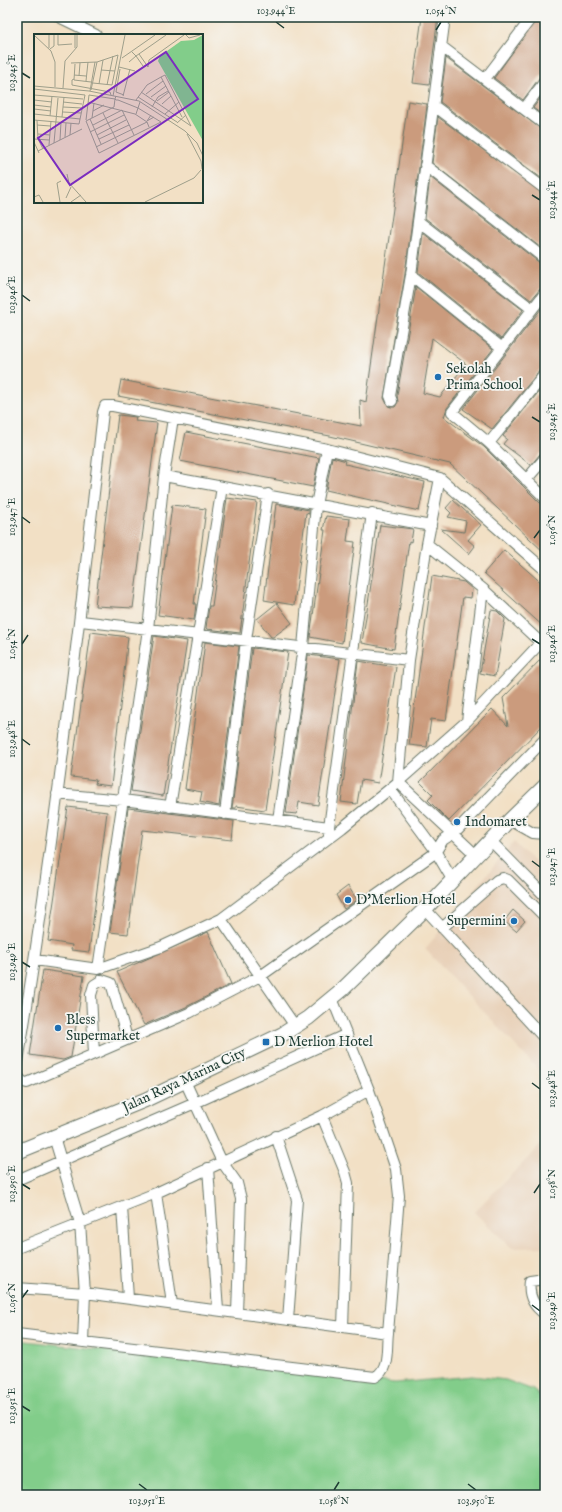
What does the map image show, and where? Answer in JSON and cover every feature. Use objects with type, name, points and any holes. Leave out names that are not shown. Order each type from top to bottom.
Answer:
[{"type":"main road","name":"Jalan Raya Marina City","points":[[17,1152],[145,1100],[283,1034],[295,1026],[332,998],[426,909],[477,856],[490,840],[545,786]]},
{"type":"street","points":[[59,17],[94,34]]},
{"type":"street","points":[[392,402],[390,396],[411,275],[445,17]]},
{"type":"street","points":[[485,79],[532,17]]},
{"type":"street","points":[[441,46],[545,126]]},
{"type":"street","points":[[524,109],[545,81]]},
{"type":"street","points":[[433,105],[545,189]]},
{"type":"street","points":[[425,165],[545,259]]},
{"type":"street","points":[[418,221],[532,309]]},
{"type":"street","points":[[411,275],[502,348]]},
{"type":"street","points":[[545,293],[452,412],[489,443],[545,498]]},
{"type":"street","points":[[489,443],[545,374]]},
{"type":"street","points":[[17,1068],[35,960],[80,621],[104,408],[106,406],[113,406],[327,449],[440,478],[545,570]]},
{"type":"street","points":[[98,969],[148,629],[164,476],[173,418]]},
{"type":"street","points":[[278,820],[303,647],[316,505],[327,449]]},
{"type":"street","points":[[526,480],[545,458]]},
{"type":"street","points":[[164,476],[268,494],[316,505],[372,514],[431,526]]},
{"type":"street","points":[[440,478],[427,544],[409,660],[394,785],[453,881]]},
{"type":"street","points":[[170,807],[222,487]]},
{"type":"street","points":[[226,814],[246,640],[268,494]]},
{"type":"street","points":[[329,832],[372,514]]},
{"type":"street","points":[[35,960],[98,969],[161,947],[221,919],[329,832],[394,785],[467,721],[543,640],[427,544]]},
{"type":"street","points":[[467,721],[483,590]]},
{"type":"street","points":[[80,621],[409,660]]},
{"type":"street","points":[[17,1076],[23,1082],[27,1083],[128,1038],[189,1013],[262,975],[435,853],[443,840],[454,833],[545,739]]},
{"type":"street","points":[[394,785],[454,833],[477,856]]},
{"type":"street","points":[[57,794],[123,800],[278,820],[329,832]]},
{"type":"street","points":[[510,820],[533,833],[545,834]]},
{"type":"street","points":[[490,840],[545,896]]},
{"type":"street","points":[[442,928],[497,880],[503,878],[508,880],[545,917]]},
{"type":"street","points":[[426,909],[545,1039]]},
{"type":"street","points":[[221,919],[262,975],[295,1026]]},
{"type":"street","points":[[94,1054],[91,995],[94,985],[102,980],[112,983],[128,1038]]},
{"type":"street","points":[[17,1334],[375,1377],[381,1374],[385,1369],[399,1196],[396,1169],[369,1090],[332,998]]},
{"type":"street","points":[[17,1180],[195,1103],[347,1034]]},
{"type":"street","points":[[185,1081],[222,1162],[237,1183],[241,1199],[237,1313]]},
{"type":"street","points":[[17,1248],[156,1193],[276,1136],[322,1116],[369,1090]]},
{"type":"street","points":[[322,1116],[348,1183],[342,1327]]},
{"type":"street","points":[[276,1136],[297,1200],[288,1320]]},
{"type":"street","points":[[54,1137],[80,1223],[85,1293],[83,1342]]},
{"type":"street","points":[[208,1168],[218,1310]]},
{"type":"street","points":[[156,1193],[172,1304]]},
{"type":"street","points":[[122,1207],[128,1298]]},
{"type":"street","points":[[545,1279],[530,1281],[529,1292],[536,1307],[545,1314]]},
{"type":"street","points":[[17,1288],[128,1298],[388,1333]]},
{"type":"shaded area","points":[[514,842],[545,873],[545,1077],[425,949]]},
{"type":"shaded area","points":[[545,1141],[545,1247],[512,1248],[474,1212]]},
{"type":"green space","points":[[17,1340],[395,1383],[472,1376],[506,1380],[533,1390],[545,1400],[545,1495],[17,1495]]},
{"type":"building","points":[[422,17],[438,17],[429,85],[413,83]]},
{"type":"building","points":[[538,17],[545,17],[545,75],[540,77],[523,100],[494,78]]},
{"type":"building","points":[[446,58],[545,132],[545,181],[440,102]]},
{"type":"building","points":[[545,92],[545,115],[544,116],[533,108]]},
{"type":"building","points":[[408,101],[427,104],[405,274],[384,398],[388,406],[391,407],[395,407],[398,402],[397,395],[416,287],[493,349],[447,408],[444,417],[484,447],[540,503],[545,504],[545,553],[450,464],[330,436],[118,396],[121,380],[361,426],[360,400],[366,402]],"holes":[[[432,338],[466,364],[440,397],[423,393]]]},
{"type":"building","points":[[438,117],[545,195],[545,251],[432,163]]},
{"type":"building","points":[[430,177],[541,264],[545,265],[545,287],[540,289],[531,300],[425,218]]},
{"type":"building","points":[[423,233],[523,310],[501,339],[418,272]]},
{"type":"building","points":[[545,304],[545,368],[540,370],[492,429],[463,409]]},
{"type":"building","points":[[545,384],[545,452],[540,454],[531,465],[503,444],[507,439],[503,436]]},
{"type":"building","points":[[118,415],[136,417],[135,421],[157,423],[133,608],[95,606]]},
{"type":"building","points":[[186,432],[319,458],[313,487],[180,461]]},
{"type":"building","points":[[332,457],[346,461],[345,464],[425,482],[419,511],[326,490]]},
{"type":"building","points":[[227,498],[257,502],[240,633],[206,628],[209,606],[212,606]]},
{"type":"building","points":[[453,500],[481,525],[468,540],[475,546],[469,554],[441,529],[464,532],[466,521],[448,517],[451,513],[446,508]]},
{"type":"building","points":[[276,504],[309,510],[309,514],[306,513],[294,605],[264,600]]},
{"type":"building","points":[[172,505],[206,509],[194,604],[196,604],[194,620],[158,615]]},
{"type":"building","points":[[326,516],[350,519],[347,541],[355,542],[342,643],[310,637]]},
{"type":"building","points":[[380,525],[413,529],[411,542],[409,541],[394,649],[362,643]]},
{"type":"building","points":[[504,550],[545,586],[545,628],[484,573]]},
{"type":"building","points":[[432,576],[464,582],[472,589],[471,598],[463,597],[446,721],[431,719],[427,747],[409,745]]},
{"type":"building","points":[[277,603],[292,623],[271,637],[257,619]]},
{"type":"building","points":[[491,610],[497,611],[505,619],[495,676],[480,673]]},
{"type":"building","points":[[91,632],[128,637],[111,786],[95,784],[96,780],[71,777]]},
{"type":"building","points":[[154,636],[187,641],[163,796],[131,791]]},
{"type":"building","points":[[205,642],[239,646],[219,806],[200,802],[202,792],[185,789]]},
{"type":"building","points":[[252,648],[288,652],[265,810],[236,806],[236,808],[232,808]]},
{"type":"building","points":[[308,655],[340,659],[318,805],[299,802],[297,814],[286,813]]},
{"type":"building","points":[[545,655],[545,723],[449,821],[428,800],[433,795],[420,782],[492,709],[508,726],[503,698]]},
{"type":"building","points":[[358,661],[396,667],[378,783],[361,780],[357,804],[341,802]]},
{"type":"building","points":[[68,807],[107,812],[89,952],[71,950],[72,945],[48,941]]},
{"type":"building","points":[[128,808],[234,821],[232,840],[142,830],[128,934],[110,932]]},
{"type":"building","name":"D'Merlion Hotel","points":[[348,886],[357,900],[344,909],[336,895]]},
{"type":"building","name":"Supermini","points":[[513,910],[525,921],[516,931],[504,921]]},
{"type":"building","points":[[208,932],[231,984],[186,1007],[144,1025],[117,972]]},
{"type":"building","points":[[43,970],[84,976],[71,1057],[63,1060],[30,1055]]},
{"type":"place","name":"Sekolah Prima School","points":[[438,377]]},
{"type":"place","name":"Indomaret","points":[[457,822]]},
{"type":"place","name":"D'Merlion Hotel","points":[[348,900]]},
{"type":"place","name":"Supermini","points":[[514,921]]},
{"type":"place","name":"Bless Supermarket","points":[[58,1028]]},
{"type":"place","name":"D Merlion Hotel","points":[[266,1042]]}]
